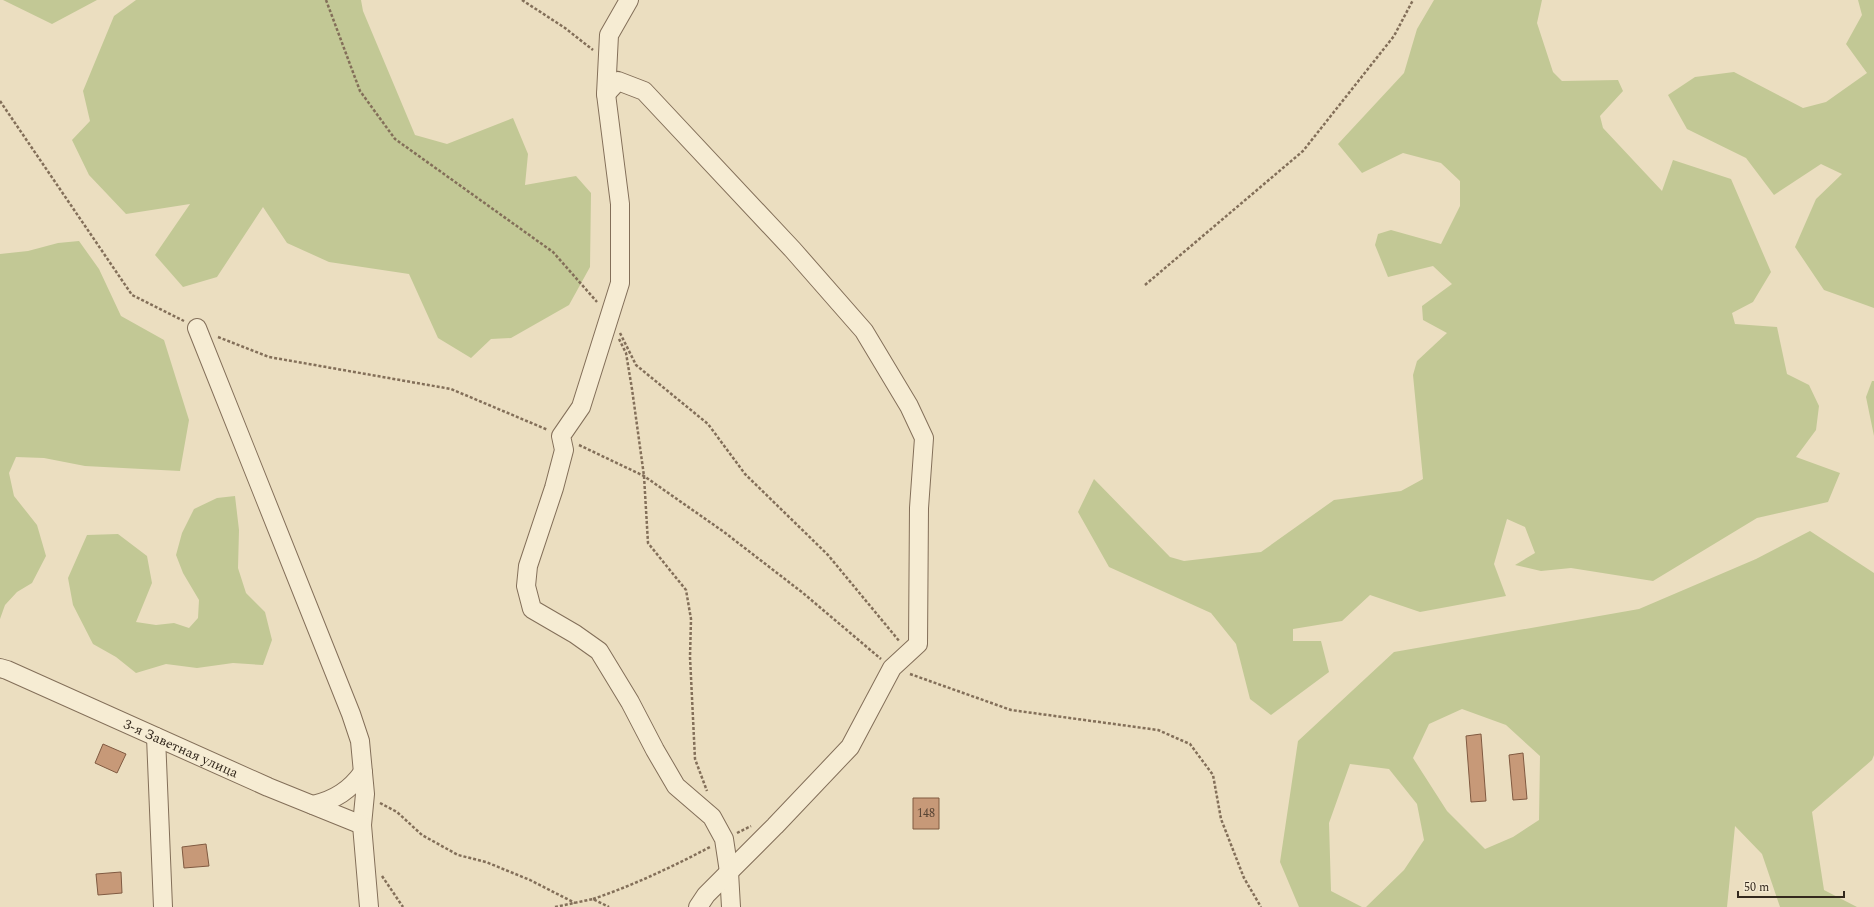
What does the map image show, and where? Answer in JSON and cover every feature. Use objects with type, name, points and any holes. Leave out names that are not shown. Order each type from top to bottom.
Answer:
[{"type":"street","points":[[629,0],[609,35],[606,94],[620,204],[620,284],[580,406],[561,436],[564,450],[554,488],[528,566],[526,586],[532,609],[575,634],[599,651],[630,702],[676,786],[712,817],[724,839],[729,872],[731,907]]},
{"type":"street","points":[[606,94],[618,81],[644,91],[793,250],[864,331],[909,406],[924,438],[919,508],[918,644],[892,668],[850,747],[775,826],[706,895],[698,907]]},
{"type":"street","points":[[197,328],[351,714],[360,741],[365,794],[362,825],[369,907]]},
{"type":"street","name":"3-я Заветная улица","points":[[0,668],[268,787],[362,825]]},
{"type":"street","points":[[156,736],[163,907]]},
{"type":"street","points":[[313,805],[334,799],[356,782],[363,772]]},
{"type":"path","points":[[522,0],[565,28],[596,52]]},
{"type":"path","points":[[1145,284],[1303,151],[1394,36],[1413,0]]},
{"type":"path","points":[[0,101],[132,295],[197,328],[269,357],[452,389],[561,436],[644,476],[730,537],[803,593],[892,668],[930,680],[1011,710],[1158,730],[1190,744],[1214,775],[1221,819],[1244,878],[1261,907]]},
{"type":"path","points":[[608,320],[626,353],[644,476],[648,543],[686,590],[691,618],[690,657],[695,759],[708,794],[712,817]]},
{"type":"path","points":[[365,794],[397,812],[422,835],[458,854],[486,862],[530,880],[576,902]]},
{"type":"path","points":[[555,907],[593,899],[628,887],[753,826]]},
{"type":"path","points":[[593,899],[609,907]]},
{"type":"green space","points":[[3,0],[97,0],[52,24]]},
{"type":"green space","points":[[136,0],[361,0],[363,11],[415,135],[447,144],[513,118],[528,154],[525,185],[576,176],[591,193],[590,267],[569,305],[511,338],[491,339],[471,358],[438,338],[409,274],[329,262],[287,243],[263,207],[217,277],[183,287],[155,255],[190,204],[126,214],[89,175],[72,140],[90,121],[83,91],[114,16]]},
{"type":"green space","points":[[1434,0],[1542,0],[1537,23],[1553,72],[1562,81],[1618,80],[1623,91],[1600,116],[1603,128],[1662,191],[1673,160],[1731,179],[1771,272],[1753,302],[1732,313],[1735,324],[1777,327],[1787,374],[1809,385],[1819,406],[1816,430],[1796,457],[1840,473],[1828,502],[1757,518],[1653,581],[1571,568],[1541,571],[1515,565],[1535,553],[1525,527],[1507,519],[1494,564],[1506,596],[1420,612],[1370,595],[1342,621],[1293,629],[1293,641],[1321,641],[1329,672],[1271,715],[1250,699],[1236,644],[1211,613],[1109,567],[1078,512],[1094,479],[1170,557],[1184,561],[1261,552],[1334,500],[1401,491],[1423,479],[1413,375],[1417,361],[1447,333],[1423,320],[1422,306],[1452,284],[1433,266],[1388,277],[1375,245],[1378,234],[1391,230],[1441,244],[1460,206],[1460,181],[1441,163],[1403,153],[1362,173],[1338,144],[1404,73],[1417,29]]},
{"type":"green space","points":[[1858,0],[1874,0],[1874,308],[1824,290],[1795,247],[1816,199],[1842,174],[1821,164],[1774,195],[1746,158],[1687,129],[1668,95],[1695,77],[1734,72],[1803,108],[1826,102],[1867,73],[1846,44],[1862,15]]},
{"type":"green space","points":[[79,241],[99,269],[121,316],[164,340],[189,420],[180,471],[85,466],[44,458],[16,457],[9,473],[14,496],[37,525],[46,556],[32,583],[17,592],[5,605],[0,619],[0,254],[28,251],[58,243]]},
{"type":"green space","points":[[1872,381],[1874,381],[1874,436],[1866,397]]},
{"type":"green space","points":[[235,496],[239,530],[238,568],[246,593],[265,612],[272,640],[263,665],[233,663],[197,668],[166,664],[136,673],[116,657],[93,644],[73,605],[68,578],[87,535],[118,534],[147,556],[152,583],[136,622],[156,625],[174,623],[189,628],[198,618],[199,600],[183,573],[176,555],[182,533],[194,509],[217,498]]},
{"type":"green space","points":[[1810,531],[1874,573],[1874,755],[1872,760],[1812,812],[1824,890],[1857,907],[1780,907],[1762,854],[1735,826],[1727,907],[1366,907],[1404,870],[1424,840],[1417,804],[1389,769],[1350,764],[1329,823],[1331,891],[1362,907],[1299,907],[1280,862],[1298,741],[1394,652],[1639,609],[1756,559]],"holes":[[[1462,709],[1506,725],[1540,756],[1539,820],[1513,837],[1485,849],[1447,811],[1413,758],[1429,724]]]},
{"type":"building","points":[[1481,734],[1486,801],[1471,802],[1466,736]]},
{"type":"building","points":[[103,744],[126,754],[117,773],[95,763]]},
{"type":"building","points":[[1523,753],[1527,799],[1513,800],[1509,755]]},
{"type":"building","points":[[913,798],[939,798],[939,829],[913,829]]},
{"type":"building","points":[[206,844],[209,866],[184,868],[182,847]]},
{"type":"building","points":[[121,872],[122,893],[98,895],[96,874]]}]
